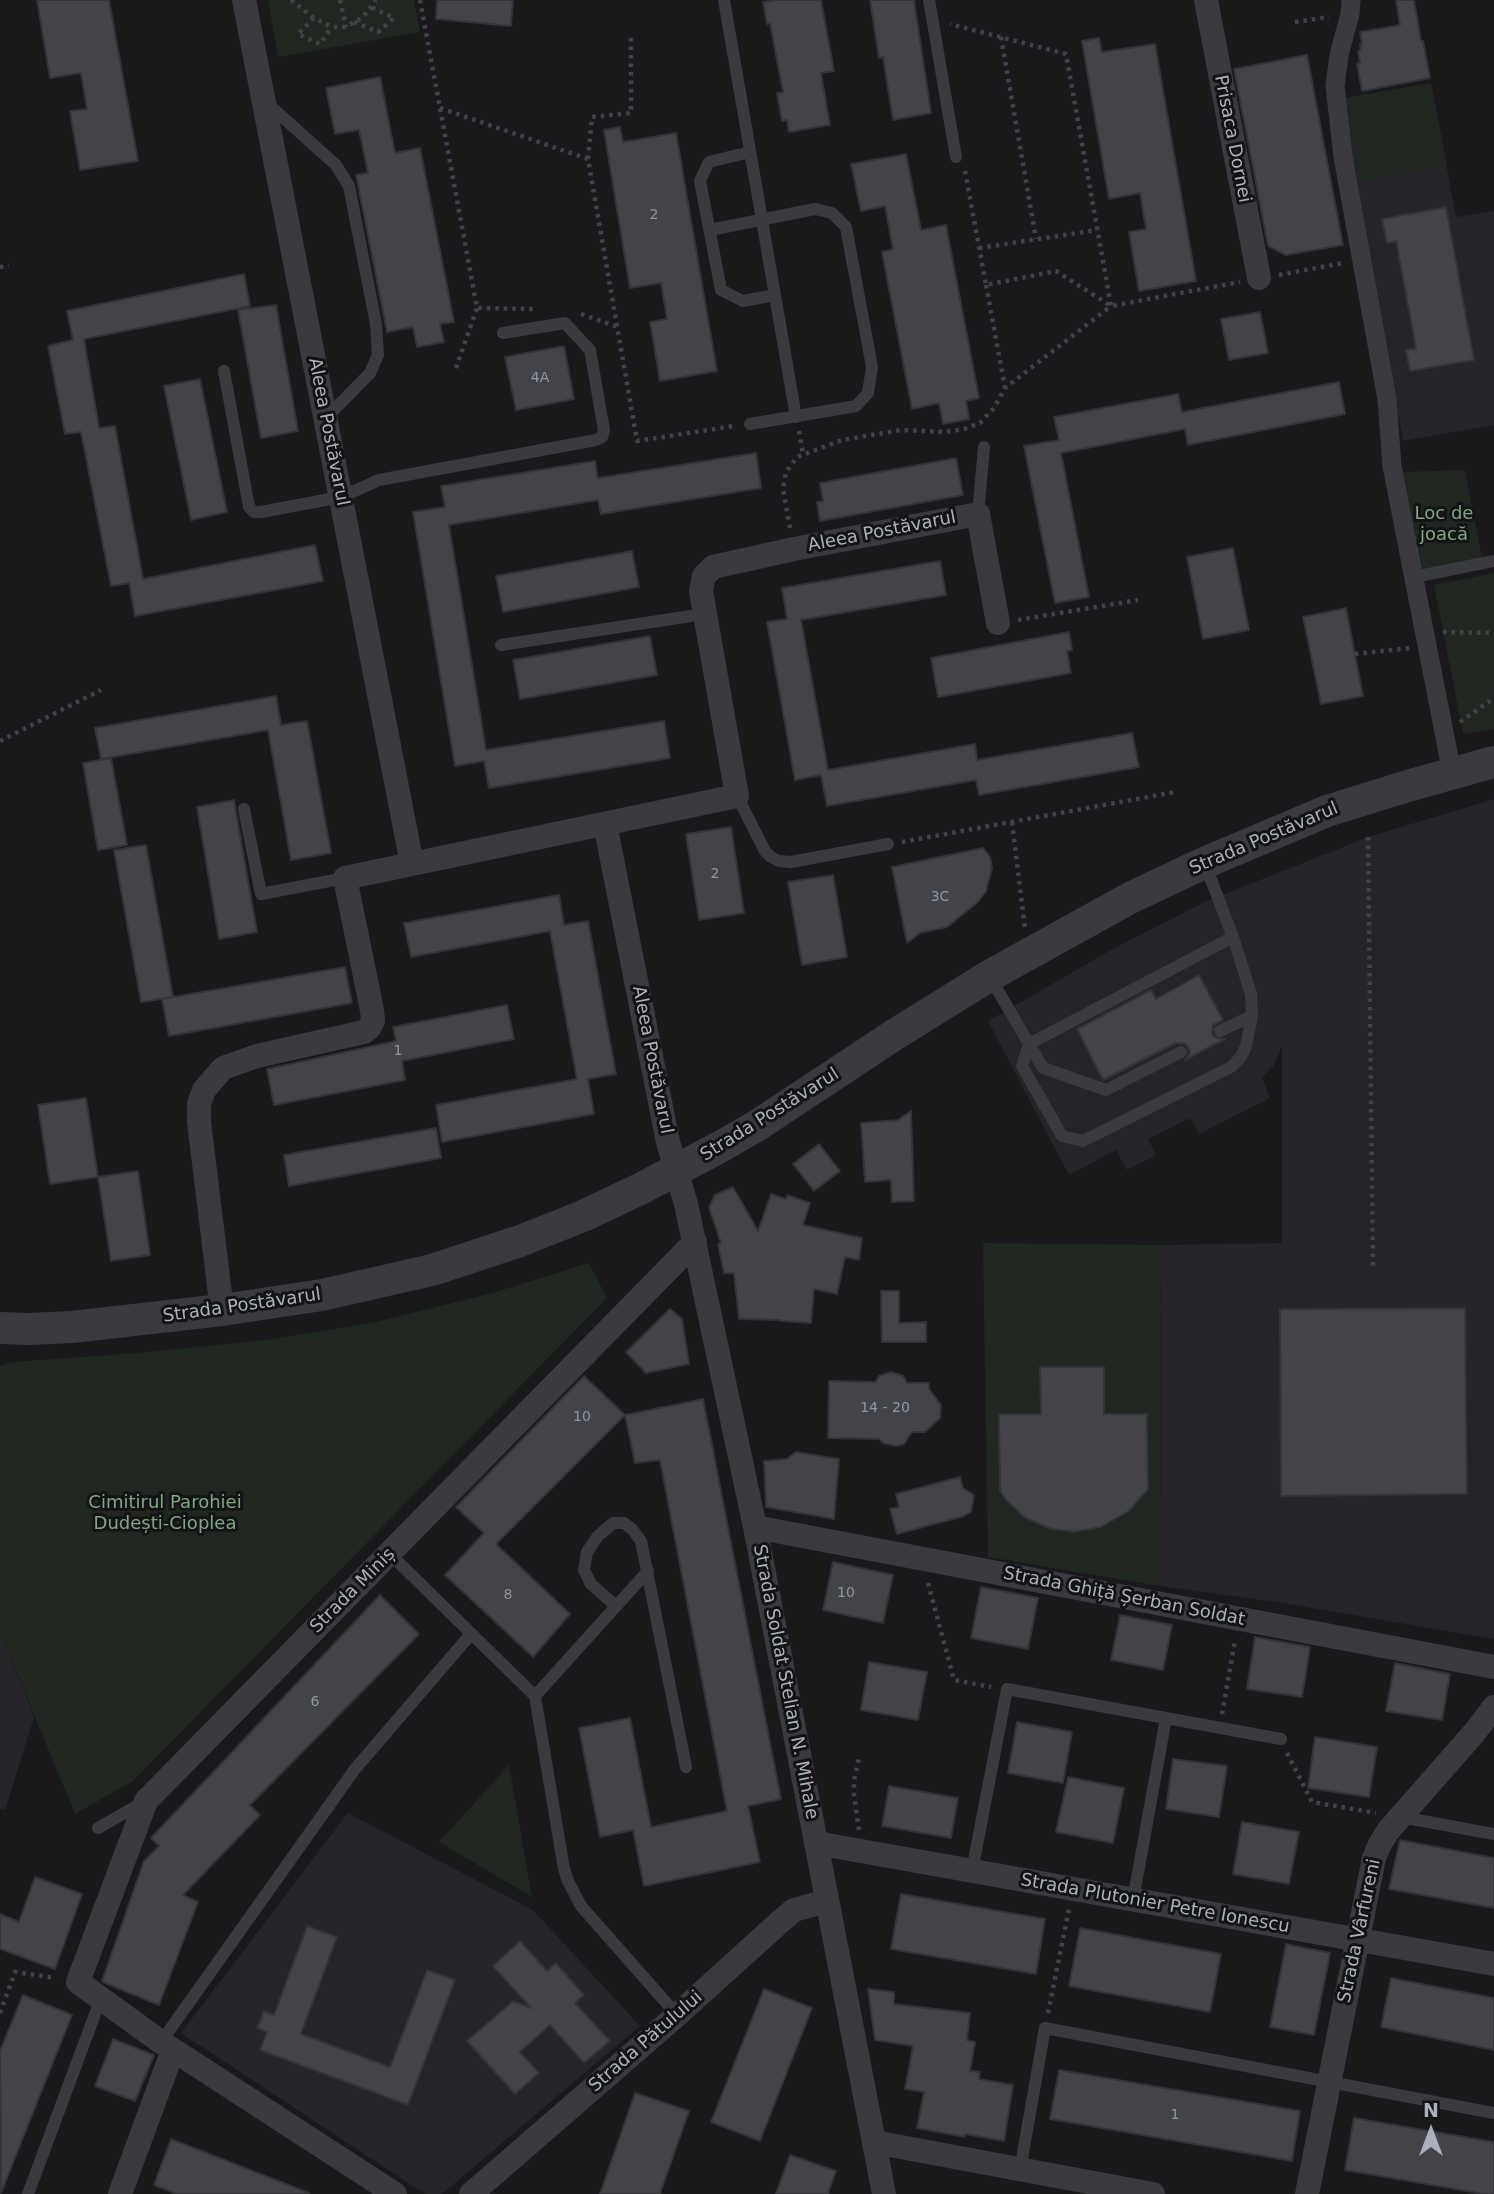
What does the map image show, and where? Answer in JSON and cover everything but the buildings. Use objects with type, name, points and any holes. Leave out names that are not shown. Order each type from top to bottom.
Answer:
[{"type":"street","name":"Aleea Postăvarul","points":[[244,0],[412,864]]},
{"type":"street","name":"Prisaca Dornei","points":[[1206,0],[1259,278]]},
{"type":"street","points":[[1350,7],[1335,86],[1343,158],[1387,399],[1392,466],[1452,773]]},
{"type":"street","name":"Aleea Postăvarul","points":[[737,796],[701,591],[704,576],[713,567],[978,514],[998,623]]},
{"type":"street","name":"Strada Postăvarul","points":[[0,1328],[72,1327],[222,1310],[322,1295],[432,1270],[520,1241],[583,1216],[677,1171],[758,1125],[989,976],[1130,898],[1204,863],[1328,811],[1494,762]]},
{"type":"street","points":[[222,1310],[199,1104],[204,1090],[223,1068],[257,1056],[364,1032],[370,1027],[373,1021],[372,1010],[345,878],[737,796]]},
{"type":"street","name":"Aleea Postăvarul","points":[[605,824],[668,1142],[677,1171]]},
{"type":"street","name":"Strada Soldat Stelian N. Mihale","points":[[677,1171],[695,1242],[755,1527],[884,2194]]},
{"type":"street","name":"Strada Miniș","points":[[78,1982],[146,1801],[695,1242]]},
{"type":"street","name":"Strada Ghiță Șerban Soldat","points":[[755,1527],[1494,1667]]},
{"type":"street","name":"Strada Vârfureni","points":[[1307,2194],[1374,1858],[1380,1844],[1401,1817],[1494,1707]]},
{"type":"street","name":"Strada Plutonier Petre Ionescu","points":[[816,1843],[1494,1964]]},
{"type":"street","name":"Strada Pătulului","points":[[471,2194],[794,1910],[827,1901]]},
{"type":"street","points":[[78,1982],[167,2046],[395,2194]]},
{"type":"street","points":[[120,2194],[167,2046]]},
{"type":"street","points":[[874,2142],[1153,2194]]},
{"type":"lane","points":[[723,0],[796,417]]},
{"type":"lane","points":[[929,0],[960,162]]},
{"type":"lane","points":[[264,100],[336,165],[349,186],[376,324],[378,355],[370,373],[326,418]]},
{"type":"lane","points":[[750,152],[709,162],[700,181],[721,290],[743,301],[775,295]]},
{"type":"lane","points":[[710,230],[814,209],[832,214],[846,227],[872,367],[869,393],[856,405],[750,424]]},
{"type":"lane","points":[[224,371],[250,507],[254,512],[261,512],[341,498],[379,480],[602,437],[604,430],[590,349],[565,323],[503,333]]},
{"type":"lane","points":[[978,514],[984,447]]},
{"type":"lane","points":[[1414,577],[1494,561]]},
{"type":"lane","points":[[501,645],[704,614]]},
{"type":"lane","points":[[737,796],[765,851],[779,861],[791,862],[888,844]]},
{"type":"lane","points":[[244,809],[261,894],[345,878]]},
{"type":"lane","points":[[1204,863],[1233,937],[1251,994],[1252,1016],[1241,1057],[1231,1068],[1083,1141],[1062,1136],[1022,1066],[1029,1044],[1233,937]]},
{"type":"lane","points":[[989,976],[1043,1068],[1106,1090],[1181,1052]]},
{"type":"lane","points":[[1220,1031],[1252,1016]]},
{"type":"lane","points":[[616,1606],[591,1584],[584,1570],[587,1552],[598,1536],[612,1523],[624,1523],[641,1541],[686,1767]]},
{"type":"lane","points":[[390,1554],[535,1696],[568,1881],[581,1906],[677,2015]]},
{"type":"lane","points":[[535,1696],[648,1571]]},
{"type":"lane","points":[[167,2046],[355,1769],[471,1634]]},
{"type":"lane","points":[[972,1871],[1007,1689],[1281,1739]]},
{"type":"lane","points":[[1133,1900],[1166,1718]]},
{"type":"lane","points":[[98,1828],[146,1801]]},
{"type":"lane","points":[[1401,1817],[1494,1834]]},
{"type":"lane","points":[[28,2194],[101,1998]]},
{"type":"lane","points":[[1020,2169],[1045,2028],[1494,2113]]},
{"type":"path","points":[[291,0],[314,18],[332,27],[346,27],[363,17],[376,0]]},
{"type":"path","points":[[340,0],[346,27]]},
{"type":"path","points":[[420,0],[477,308],[456,368]]},
{"type":"path","points":[[354,22],[378,32],[394,18],[372,7]]},
{"type":"path","points":[[1295,22],[1350,7]]},
{"type":"path","points":[[314,18],[298,34],[320,44],[332,27]]},
{"type":"path","points":[[937,20],[1066,54],[1111,306]]},
{"type":"path","points":[[631,37],[631,113],[592,117],[588,159],[637,442],[750,424]]},
{"type":"path","points":[[1001,37],[1036,239]]},
{"type":"path","points":[[440,108],[588,159]]},
{"type":"path","points":[[960,162],[979,248],[1004,388]]},
{"type":"path","points":[[979,248],[1097,230]]},
{"type":"path","points":[[794,549],[783,489],[786,472],[797,457],[842,440],[890,432],[946,432],[980,423],[994,408],[1004,388],[1111,306],[1361,259]]},
{"type":"path","points":[[0,267],[9,266]]},
{"type":"path","points":[[986,285],[1056,271],[1111,306]]},
{"type":"path","points":[[477,308],[538,309]]},
{"type":"path","points":[[575,312],[618,327]]},
{"type":"path","points":[[998,623],[1138,600]]},
{"type":"path","points":[[1355,654],[1426,639],[1494,633]]},
{"type":"path","points":[[0,741],[101,690]]},
{"type":"path","points":[[1445,733],[1494,698]]},
{"type":"path","points":[[888,844],[1175,792]]},
{"type":"path","points":[[1012,822],[1028,954]]},
{"type":"path","points":[[1368,837],[1373,1268]]},
{"type":"path","points":[[921,1559],[954,1680],[1007,1689]]},
{"type":"path","points":[[1219,1728],[1239,1619]]},
{"type":"path","points":[[1281,1739],[1311,1802],[1401,1817]]},
{"type":"path","points":[[859,1758],[854,1795],[862,1852]]},
{"type":"path","points":[[1045,2028],[1073,1889]]},
{"type":"path","points":[[0,2013],[15,1972],[78,1982]]},
{"type":"shaded area","points":[[1431,83],[1456,217],[1494,211],[1494,425],[1403,441],[1341,99]]},
{"type":"shaded area","points":[[1494,799],[1494,1639],[1283,1603],[1160,1586],[1161,1245],[1282,1243],[1282,1045],[1274,1065],[1262,1077],[1270,1098],[1199,1134],[1190,1118],[1148,1139],[1156,1155],[1127,1170],[1116,1150],[1069,1175],[988,1021],[1118,946],[1205,902],[1368,837]]},
{"type":"shaded area","points":[[0,1632],[34,1717],[5,1810],[0,1809]]},
{"type":"shaded area","points":[[348,1813],[533,1910],[640,2026],[442,2194],[425,2194],[181,2033]]},
{"type":"green space","points":[[268,0],[414,0],[420,32],[278,57]]},
{"type":"green space","points":[[1431,83],[1447,165],[1360,181],[1345,98]]},
{"type":"green space","name":"Loc de joacă","points":[[1465,470],[1482,559],[1420,571],[1402,472]]},
{"type":"green space","points":[[1494,573],[1494,729],[1463,734],[1434,585]]},
{"type":"green space","points":[[983,1243],[1161,1245],[1160,1586],[988,1557]]},
{"type":"green space","name":"Cimitirul Parohiei Dudești-Cioplea","points":[[589,1263],[607,1298],[133,1781],[75,1814],[0,1632],[0,1366],[12,1362],[265,1340],[372,1323],[489,1294]]},
{"type":"green space","points":[[509,1765],[532,1897],[439,1842]]}]
